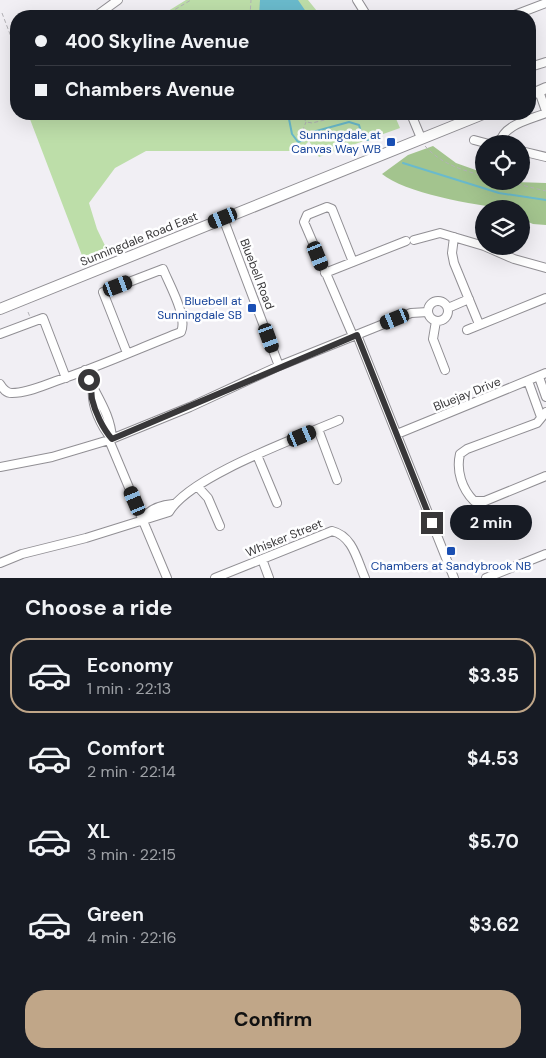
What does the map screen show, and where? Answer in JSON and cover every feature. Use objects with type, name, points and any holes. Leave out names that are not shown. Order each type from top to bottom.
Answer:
[{"type":"main road","name":"Sunningdale Road East","points":[[0,310],[468,120]]},
{"type":"street","points":[[104,10],[118,0]]},
{"type":"street","points":[[528,10],[546,3]]},
{"type":"street","points":[[538,91],[546,112]]},
{"type":"street","points":[[414,120],[421,138]]},
{"type":"street","points":[[503,135],[508,128],[527,120]]},
{"type":"street","points":[[530,153],[546,157]]},
{"type":"street","points":[[353,262],[332,209],[327,207],[307,215],[304,222],[397,434],[454,578]]},
{"type":"street","name":"Bluebell Road","points":[[223,218],[279,366]]},
{"type":"street","points":[[325,273],[410,241],[440,233],[475,244]]},
{"type":"street","points":[[454,238],[452,253],[454,263],[479,324]]},
{"type":"street","points":[[505,255],[546,268]]},
{"type":"street","points":[[0,384],[3,390],[11,393],[32,389],[66,378],[181,332],[184,326],[183,317],[163,269],[103,292],[127,353]]},
{"type":"street","points":[[467,330],[546,298]]},
{"type":"street","points":[[448,308],[469,299]]},
{"type":"street","points":[[436,301],[446,304],[448,308],[445,319],[436,321],[430,317],[428,312],[429,307],[436,301]]},
{"type":"street","points":[[0,467],[52,457],[111,439],[190,407],[279,366],[355,335],[411,313],[428,312]]},
{"type":"street","points":[[0,334],[43,318],[66,378]]},
{"type":"street","points":[[436,321],[433,339],[445,370]]},
{"type":"street","points":[[85,370],[93,390],[102,402],[111,427],[111,439],[167,578]]},
{"type":"street","points":[[542,375],[546,397]]},
{"type":"street","name":"Bluejay Drive","points":[[397,434],[542,375]]},
{"type":"street","points":[[528,381],[544,415],[537,423],[467,449],[460,454],[457,467],[467,494],[474,501],[485,501],[546,476]]},
{"type":"street","points":[[0,563],[22,554],[86,538],[143,519],[148,512],[174,504],[216,473],[339,420]]},
{"type":"street","points":[[318,429],[337,480]]},
{"type":"street","points":[[257,455],[277,503]]},
{"type":"street","points":[[198,486],[208,498],[220,526]]},
{"type":"street","name":"Whisker Street","points":[[215,578],[332,531],[342,533],[349,540],[365,578]]},
{"type":"street","points":[[486,578],[546,554]]},
{"type":"street","points":[[262,559],[269,578]]},
{"type":"path","points":[[174,10],[191,0]]},
{"type":"path","points":[[2,13],[10,34]]},
{"type":"path","points":[[305,120],[307,122],[327,120]]},
{"type":"path","points":[[300,137],[307,122]]},
{"type":"path","points":[[432,154],[456,169],[475,174]]},
{"type":"path","points":[[530,188],[546,192]]},
{"type":"green space","points":[[186,0],[308,0],[316,10],[170,10]]},
{"type":"green space","points":[[30,120],[397,120],[400,128],[319,157],[309,141],[299,151],[146,151],[115,168],[89,203],[97,229],[110,256],[86,266]]},
{"type":"green space","points":[[433,146],[456,163],[475,170],[475,190],[530,190],[530,182],[546,183],[546,225],[530,223],[530,200],[475,200],[475,204],[469,203],[409,188],[382,174],[408,155]]},
{"type":"water","points":[[260,0],[298,0],[305,10],[259,10]]},
{"type":"waterway","points":[[289,120],[292,134],[298,142],[308,139],[309,133],[349,122],[359,125],[363,139],[368,140]]},
{"type":"waterway","points":[[403,163],[499,193],[546,200]]},
{"type":"place","name":"Sunningdale at Canvas Way WB","points":[[391,142]]},
{"type":"place","name":"Bluebell at Sunningdale SB","points":[[252,308]]},
{"type":"place","name":"Chambers at Sandybrook NB","points":[[451,551]]},
{"type":"route","points":[[89,380],[93,390],[92,398],[106,432],[112,439],[190,407],[279,366],[357,335],[432,523]]}]
